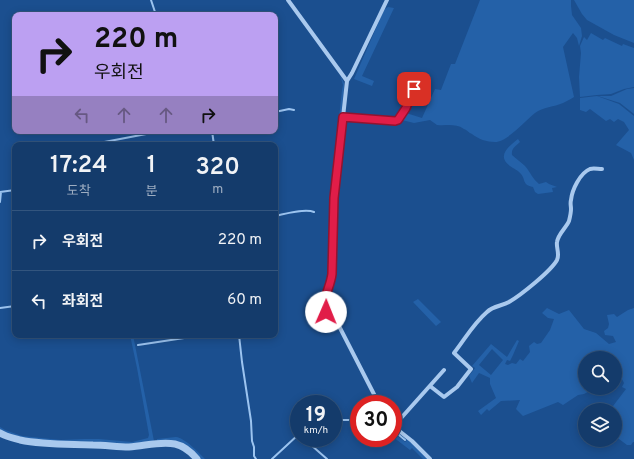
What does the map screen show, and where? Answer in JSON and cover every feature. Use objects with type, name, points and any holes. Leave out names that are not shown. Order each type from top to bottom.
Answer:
[{"type":"street","points":[[288,0],[347,81]]},
{"type":"street","points":[[374,395],[339,326],[328,316],[325,307],[326,296],[332,274],[334,198],[347,81],[387,0]]},
{"type":"street","points":[[343,117],[398,120],[406,108],[414,89]]},
{"type":"street","points":[[430,386],[444,397],[457,387],[471,369],[454,353],[470,330],[487,312],[508,302],[523,292],[555,263],[558,257],[556,242],[569,222],[571,212],[570,202],[576,185],[584,174],[590,169],[602,169]]},
{"type":"street","points":[[402,416],[444,370]]},
{"type":"street","points":[[0,433],[21,440],[59,445],[128,447],[156,443],[173,444],[187,449],[197,459]]},
{"type":"street","points":[[402,433],[430,459]]},
{"type":"shaded area","points":[[480,0],[571,0],[572,15],[581,28],[582,36],[579,46],[577,38],[573,33],[563,47],[574,97],[563,103],[538,111],[505,139],[495,142],[480,139],[465,129],[457,126],[437,125],[430,120],[414,123],[402,120],[406,113],[422,118],[435,89],[441,90],[451,64],[455,64]]},
{"type":"shaded area","points":[[574,0],[634,0],[634,43],[614,35],[587,20]]},
{"type":"shaded area","points":[[388,7],[394,8],[362,76],[374,81],[372,86],[354,79],[383,12]]},
{"type":"shaded area","points":[[591,33],[603,40],[605,38],[622,46],[623,44],[634,48],[634,87],[611,94],[580,97],[580,46],[584,37],[587,40]]},
{"type":"shaded area","points":[[340,75],[344,83],[344,89],[331,212],[329,212],[343,85]]},
{"type":"shaded area","points":[[634,88],[634,114],[620,103],[598,96],[611,96],[627,89]]},
{"type":"shaded area","points":[[597,96],[619,104],[634,116],[634,160],[631,153],[616,145],[629,130],[624,122],[618,119],[614,122],[610,119],[606,121],[590,109],[586,112],[580,110],[580,98]]},
{"type":"shaded area","points":[[518,139],[520,142],[513,149],[512,155],[525,166],[539,184],[546,182],[557,187],[552,188],[553,192],[538,194],[535,192],[533,187],[526,184],[520,173],[510,166],[504,159],[505,151]]},
{"type":"shaded area","points":[[418,299],[441,322],[436,326],[413,302]]},
{"type":"shaded area","points":[[547,308],[559,314],[569,310],[584,329],[596,333],[609,344],[616,342],[613,336],[605,335],[604,331],[608,328],[609,324],[607,315],[614,314],[617,317],[634,308],[634,442],[631,445],[627,445],[622,441],[622,403],[615,403],[626,389],[622,387],[624,383],[622,379],[622,351],[578,351],[578,395],[563,405],[558,402],[523,416],[516,409],[520,400],[501,401],[489,411],[487,409],[481,415],[478,411],[496,398],[490,384],[490,378],[479,373],[472,383],[469,376],[475,368],[472,366],[491,344],[507,357],[517,340],[519,341],[510,361],[507,360],[505,364],[516,364],[520,359],[523,361],[530,352],[529,346],[534,342],[537,344],[541,343],[550,330],[554,319],[548,318],[542,313]],"holes":[[[492,349],[503,360],[491,375],[479,365]]]},
{"type":"shaded area","points":[[131,338],[134,338],[154,441],[141,444],[62,444],[12,436],[0,430],[0,427],[22,436],[61,440],[99,439],[132,442],[148,438],[149,435]]},
{"type":"shaded area","points":[[402,435],[428,459],[423,459],[412,448],[410,450],[402,444],[402,440],[405,442],[407,440]]},
{"type":"shaded area","points":[[180,438],[195,449],[205,459],[199,459],[191,450],[157,441],[157,439]]},
{"type":"waterway","points":[[151,0],[155,12]]},
{"type":"waterway","points":[[278,111],[289,109],[294,110]]},
{"type":"waterway","points":[[104,142],[146,134]]},
{"type":"waterway","points":[[212,134],[214,142]]},
{"type":"waterway","points":[[0,192],[12,190]]},
{"type":"waterway","points":[[0,202],[1,192]]},
{"type":"waterway","points":[[278,215],[300,211],[314,212]]},
{"type":"waterway","points":[[0,308],[12,306]]},
{"type":"waterway","points":[[138,345],[184,338]]},
{"type":"waterway","points":[[239,338],[251,421],[254,456],[256,459]]},
{"type":"waterway","points":[[342,420],[350,420]]},
{"type":"waterway","points":[[272,459],[290,442]]},
{"type":"waterway","points":[[313,447],[327,459]]},
{"type":"route","points":[[326,312],[325,302],[332,274],[334,198],[343,117],[398,120],[403,114],[414,89]]}]
